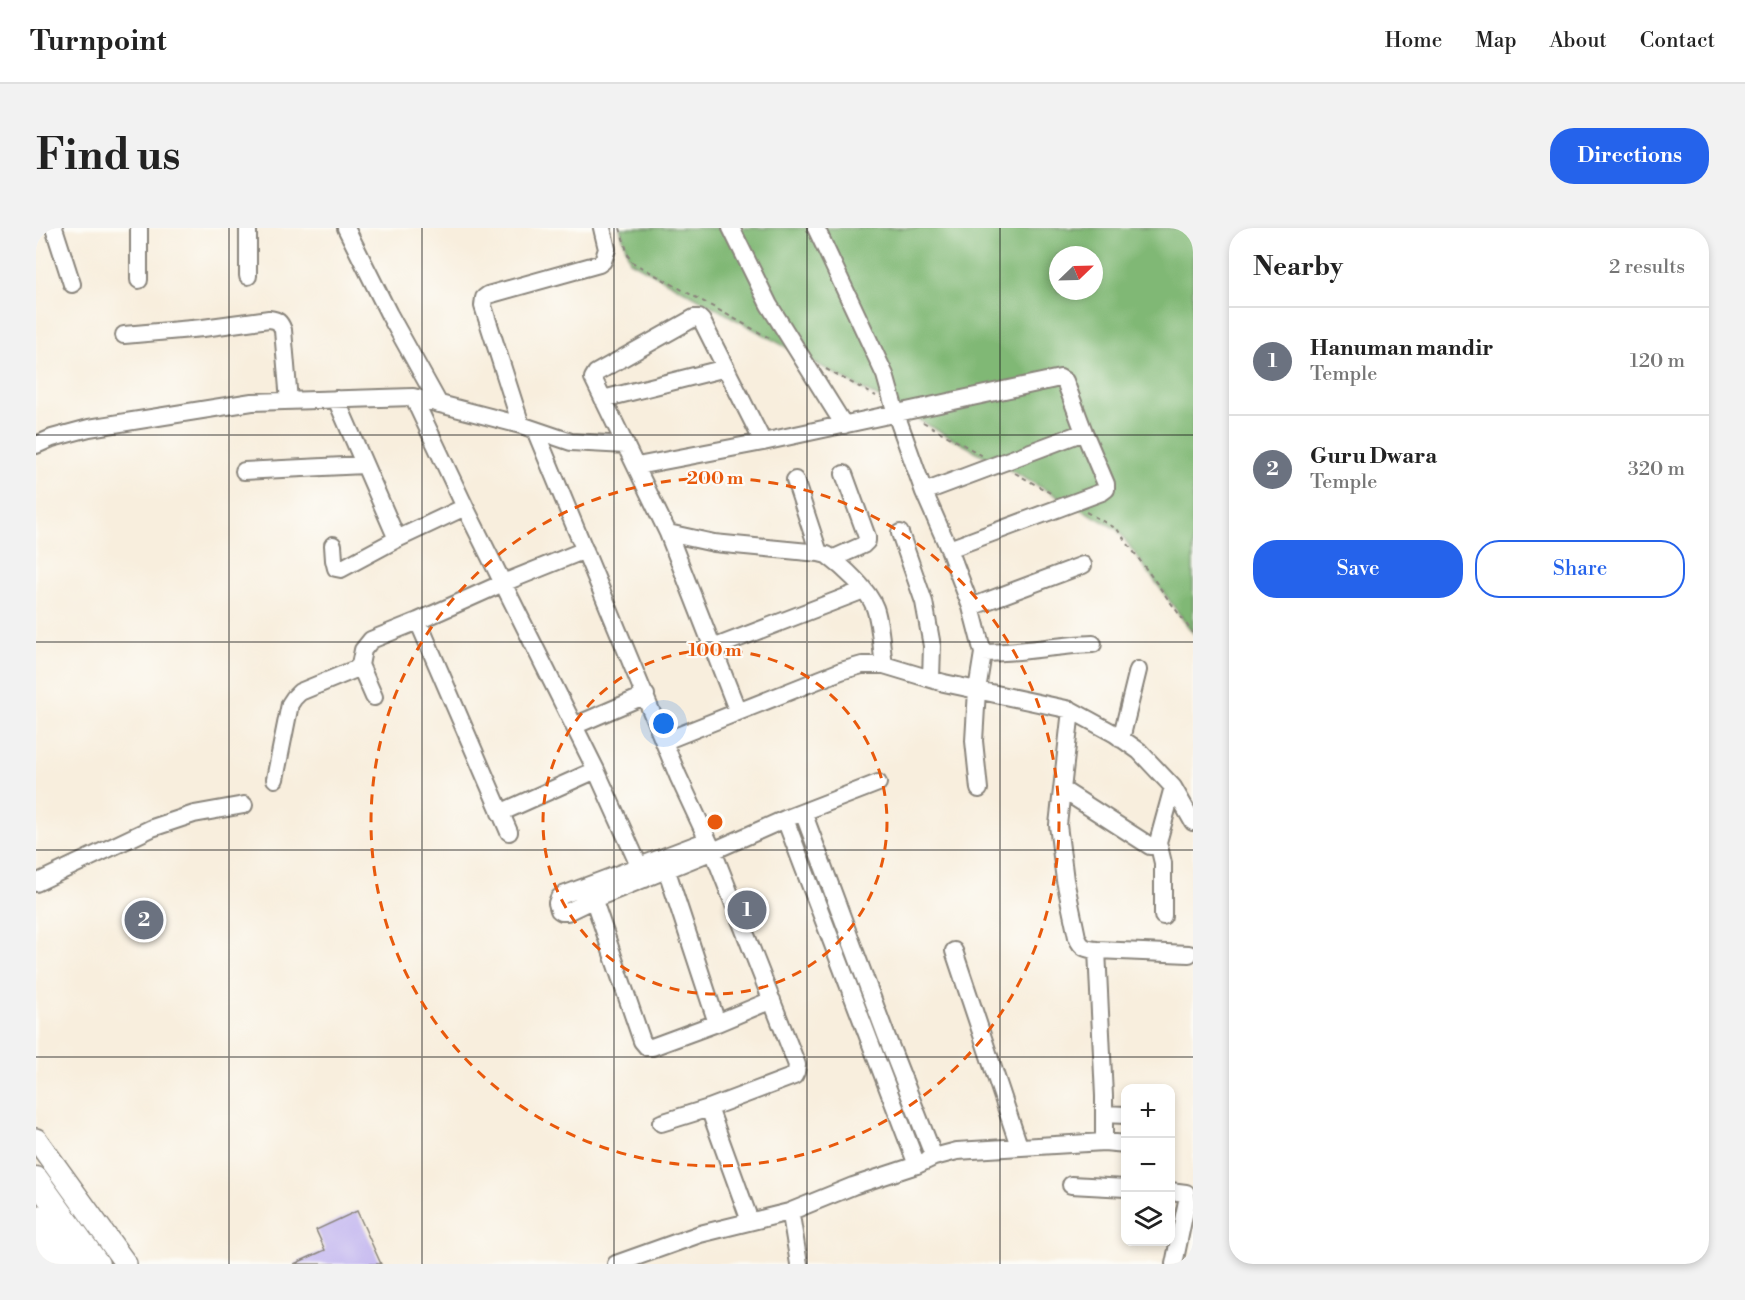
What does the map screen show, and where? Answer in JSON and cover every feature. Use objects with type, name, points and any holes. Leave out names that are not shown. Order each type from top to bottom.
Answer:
[{"type":"highway","points":[[36,1179],[97,1264]]},
{"type":"highway","points":[[36,1217],[69,1264]]},
{"type":"main road","points":[[36,1139],[126,1264]]},
{"type":"main road","points":[[36,1240],[54,1264]]},
{"type":"street","points":[[54,228],[72,284]]},
{"type":"street","points":[[139,228],[139,280]]},
{"type":"street","points":[[248,228],[248,276]]},
{"type":"street","points":[[346,228],[389,314],[439,404]]},
{"type":"street","points":[[602,228],[607,249],[603,261],[599,264],[488,295],[484,298],[483,306],[528,428],[585,550],[678,776],[711,846],[797,1065],[794,1076],[709,1108],[661,1123]]},
{"type":"street","points":[[730,228],[769,305],[844,425]]},
{"type":"street","points":[[816,228],[885,375],[896,414],[924,492],[971,607],[983,653],[977,690],[974,741],[979,789]]},
{"type":"street","points":[[738,712],[668,533],[593,378],[597,373],[694,318],[699,318],[763,442]]},
{"type":"street","points":[[124,335],[276,320],[281,324],[283,330],[288,401]]},
{"type":"street","points":[[603,399],[726,368]]},
{"type":"street","points":[[637,466],[763,442],[1060,378],[1065,381],[1106,489],[949,549]]},
{"type":"street","points":[[413,397],[502,583],[596,770],[642,872]]},
{"type":"street","points":[[36,445],[89,428],[252,402],[413,397],[571,442],[626,445]]},
{"type":"street","points":[[336,399],[397,539]]},
{"type":"street","points":[[924,492],[1084,432]]},
{"type":"street","points":[[244,471],[364,465]]},
{"type":"street","points":[[668,533],[714,543],[825,556],[863,545],[867,541],[844,474]]},
{"type":"street","points":[[795,480],[825,556],[864,590],[875,610],[884,665]]},
{"type":"street","points":[[333,545],[335,565],[338,570],[465,507]]},
{"type":"street","points":[[900,533],[924,602],[932,646],[932,679]]},
{"type":"street","points":[[374,697],[360,665],[363,650],[371,640],[585,550]]},
{"type":"street","points":[[971,607],[1083,565]]},
{"type":"street","points":[[713,648],[864,590]]},
{"type":"street","points":[[418,621],[509,832]]},
{"type":"street","points":[[983,653],[1010,653],[1065,645],[1093,644]]},
{"type":"street","points":[[275,779],[290,704],[294,698],[300,692],[356,669],[360,665]]},
{"type":"street","points":[[665,741],[841,671],[862,665],[884,665],[977,690],[1071,710],[1139,752],[1173,787],[1193,822]]},
{"type":"street","points":[[1121,739],[1138,670]]},
{"type":"street","points":[[574,726],[646,695]]},
{"type":"street","points":[[1071,710],[1058,830],[1065,880],[1080,945],[1097,951],[1189,954]]},
{"type":"street","points":[[500,813],[596,770]]},
{"type":"street","points":[[771,1000],[717,1023],[647,1047],[644,1045],[591,892],[878,783]]},
{"type":"street","points":[[1163,916],[1163,863],[1158,842],[1173,787]]},
{"type":"street","points":[[1063,790],[1150,846],[1158,842]]},
{"type":"street","points":[[36,883],[152,828],[194,814],[244,805]]},
{"type":"street","points":[[803,812],[934,1157]]},
{"type":"street","points":[[785,819],[917,1165]]},
{"type":"street","points":[[665,864],[717,1023]]},
{"type":"street","points":[[954,951],[1019,1146]]},
{"type":"street","points":[[1097,951],[1104,1142]]},
{"type":"street","points":[[709,1108],[750,1221]]},
{"type":"street","points":[[1104,1114],[1121,1115]]},
{"type":"street","points":[[616,1264],[700,1234],[789,1212],[853,1186],[957,1151],[1104,1142],[1121,1144]]},
{"type":"street","points":[[1071,1185],[1121,1188]]},
{"type":"street","points":[[1174,1264],[1190,1201],[1186,1193],[1175,1192]]},
{"type":"street","points":[[789,1212],[799,1264]]},
{"type":"green space","points":[[620,228],[1193,228],[1193,633],[1117,529],[630,261]]},
{"type":"building","points":[[357,1211],[381,1264],[294,1264],[325,1250],[316,1230]]},
{"type":"place","name":"Hanuman mandir","points":[[747,910]]},
{"type":"place","name":"Guru Dwara","points":[[144,920]]}]
